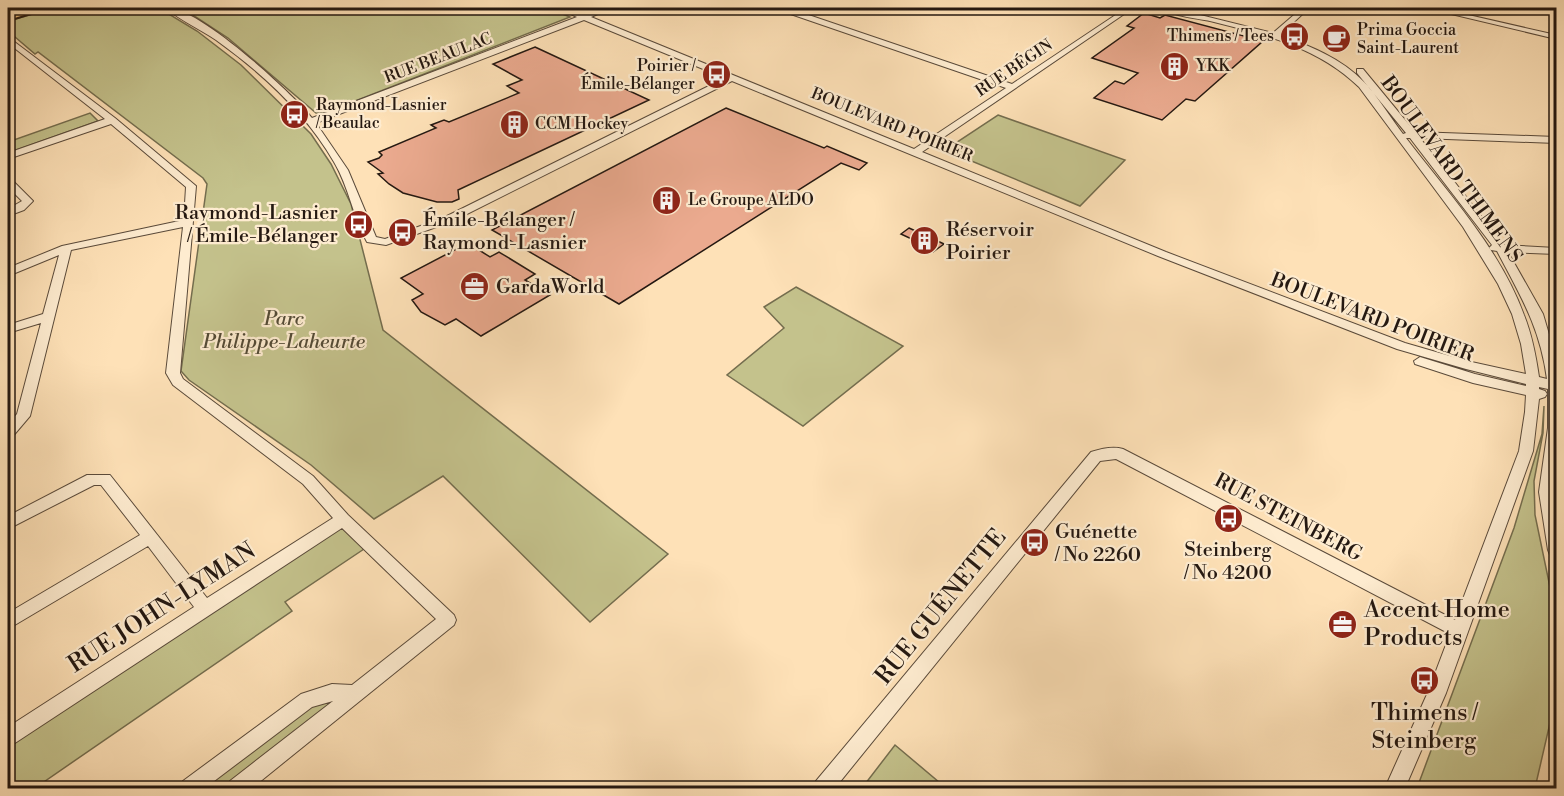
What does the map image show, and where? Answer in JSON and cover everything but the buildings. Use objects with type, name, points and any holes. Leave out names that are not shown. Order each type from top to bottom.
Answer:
[{"type":"main road","points":[[8,15],[29,8]]},
{"type":"main road","points":[[8,15],[42,8]]},
{"type":"street","points":[[170,8],[208,30],[288,96],[311,122],[338,160],[352,188],[371,240],[386,242],[449,219],[732,78]]},
{"type":"street","name":"BOULEVARD POIRIER","points":[[561,8],[1212,273],[1401,346],[1533,387],[1555,391]]},
{"type":"street","name":"RUE BEAULAC","points":[[311,122],[608,8]]},
{"type":"street","points":[[782,8],[1012,87]]},
{"type":"street","name":"RUE BÉGIN","points":[[915,153],[1130,8]]},
{"type":"street","name":"BOULEVARD THIMENS","points":[[1165,8],[1275,35],[1313,51],[1348,71],[1399,134],[1484,247],[1504,281],[1521,319],[1532,361],[1533,387],[1532,425],[1523,461],[1437,693],[1395,789]]},
{"type":"street","name":"BOULEVARD THIMENS","points":[[1181,8],[1321,48],[1355,67],[1376,87],[1501,249],[1537,314],[1550,356],[1555,391],[1555,428],[1546,492],[1548,515],[1557,550]]},
{"type":"street","points":[[1275,35],[1306,8]]},
{"type":"street","points":[[1430,8],[1557,37]]},
{"type":"street","points":[[8,39],[187,180],[192,193],[173,373],[178,382],[308,480],[344,519],[448,620],[237,789]]},
{"type":"street","points":[[8,156],[112,120]]},
{"type":"street","points":[[1399,134],[1557,140]]},
{"type":"street","points":[[8,182],[28,201],[20,208],[8,213]]},
{"type":"street","points":[[8,272],[66,248],[189,222]]},
{"type":"street","points":[[1484,247],[1557,251]]},
{"type":"street","points":[[8,432],[22,416],[66,248]]},
{"type":"street","points":[[8,329],[50,316]]},
{"type":"street","name":"RUE STEINBERG","points":[[1096,456],[1118,453],[1460,631]]},
{"type":"street","name":"RUE GUÉNETTE","points":[[823,789],[1096,456]]},
{"type":"street","points":[[8,523],[92,479],[105,479],[205,608]]},
{"type":"street","name":"RUE JOHN-LYMAN","points":[[8,737],[344,519]]},
{"type":"street","points":[[8,621],[150,537]]},
{"type":"street","points":[[190,789],[307,700],[332,692],[355,694]]},
{"type":"green space","name":"Parc Philippe-Laheurte","points":[[55,8],[159,8],[197,31],[241,65],[311,134],[331,164],[351,204],[383,330],[668,554],[590,622],[443,476],[374,519],[311,465],[189,380],[181,371],[207,184],[203,178],[38,52],[35,54],[8,31],[8,21]]},
{"type":"green space","points":[[182,8],[548,8],[570,17],[327,112],[316,113],[228,38]]},
{"type":"green space","points":[[90,113],[98,121],[8,153],[8,142]]},
{"type":"green space","points":[[998,115],[1125,160],[1080,206],[945,150]]},
{"type":"green space","points":[[796,287],[903,346],[803,426],[727,375],[784,328],[764,307]]},
{"type":"green space","points":[[1544,406],[1543,433],[1534,481],[1535,515],[1556,616],[1556,697],[1535,788],[1417,788],[1514,528],[1542,434]]},
{"type":"green space","points":[[343,519],[370,545],[285,602],[292,611],[35,788],[8,788],[8,738]]},
{"type":"green space","points":[[326,696],[335,701],[313,723],[231,788],[196,788],[308,703]]},
{"type":"green space","points":[[895,745],[946,788],[862,788]]},
{"type":"place","name":"Thimens / Tees","points":[[1295,36]]},
{"type":"place","name":"Prima Goccia Saint-Laurent","points":[[1336,39]]},
{"type":"place","name":"YKK","points":[[1175,66]]},
{"type":"place","name":"Poirier / Émile-Bélanger","points":[[716,75]]},
{"type":"place","name":"Raymond-Lasnier / Beaulac","points":[[295,114]]},
{"type":"place","name":"CCM Hockey","points":[[514,124]]},
{"type":"place","name":"Le Groupe ALDO","points":[[667,200]]},
{"type":"place","name":"Raymond-Lasnier / Émile-Bélanger","points":[[359,224]]},
{"type":"place","name":"Émile-Bélanger / Raymond-Lasnier","points":[[402,232]]},
{"type":"place","name":"Réservoir Poirier","points":[[925,241]]},
{"type":"place","name":"GardaWorld","points":[[475,287]]},
{"type":"place","name":"Steinberg / No 4200","points":[[1228,519]]},
{"type":"place","name":"Guénette / No 2260","points":[[1034,543]]},
{"type":"place","name":"Accent Home Products","points":[[1343,624]]},
{"type":"place","name":"Thimens / Steinberg","points":[[1424,680]]}]
